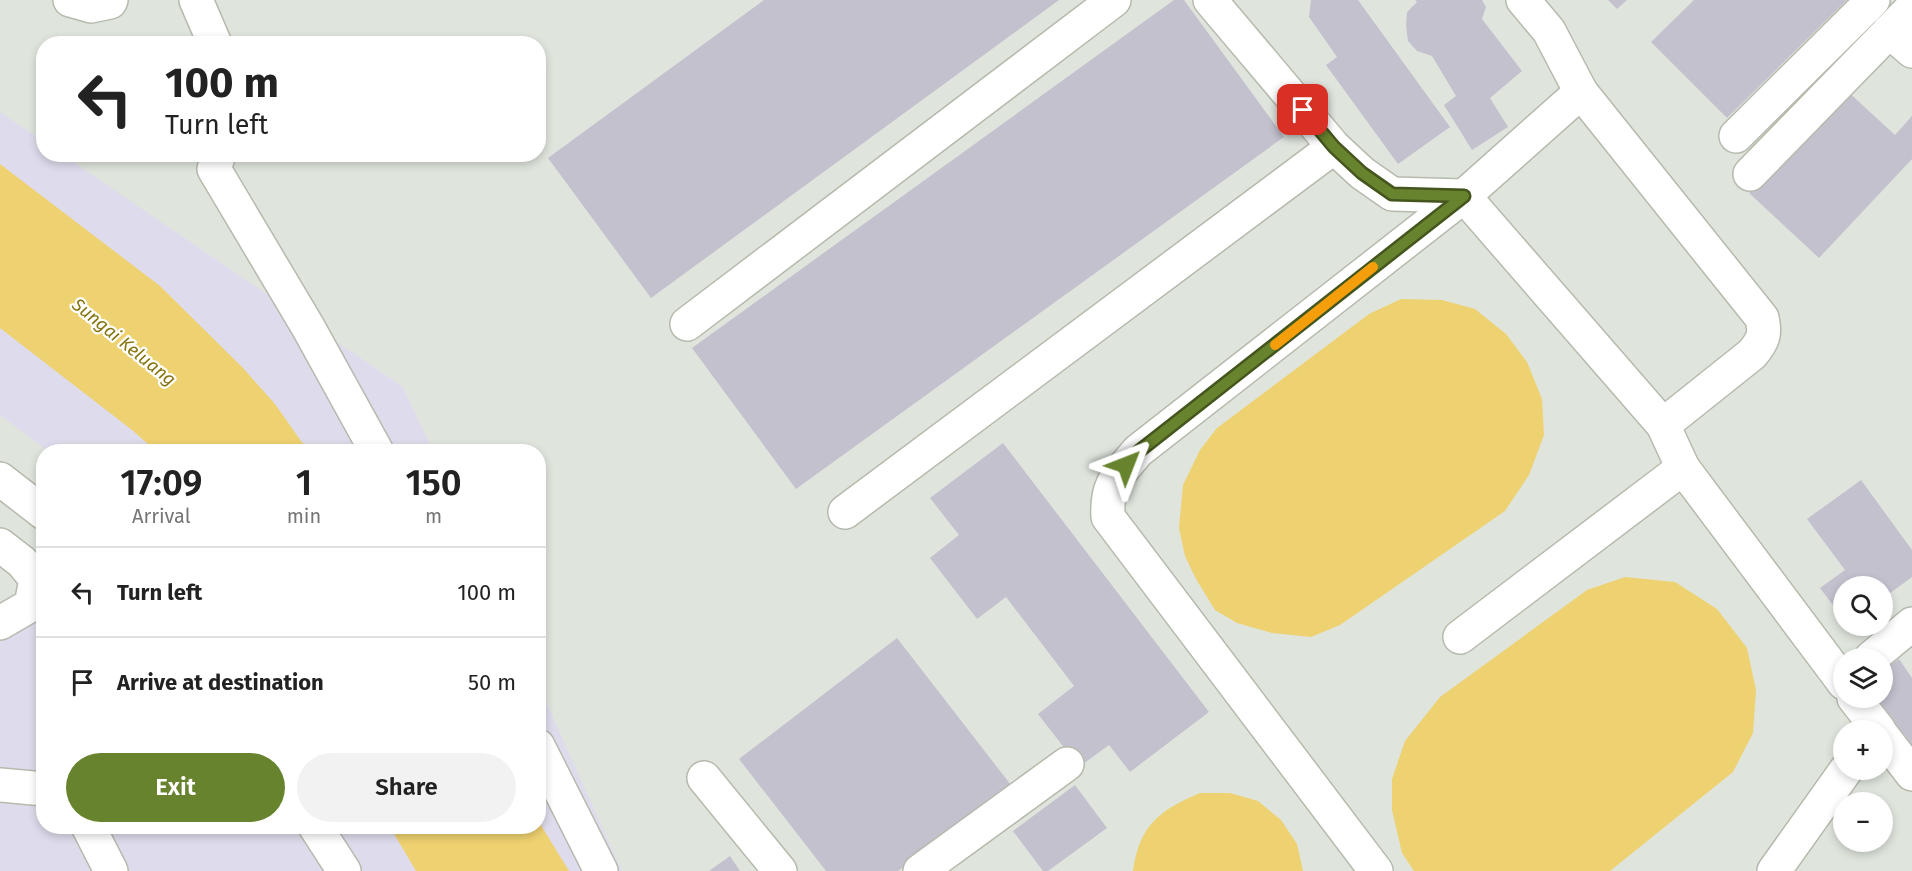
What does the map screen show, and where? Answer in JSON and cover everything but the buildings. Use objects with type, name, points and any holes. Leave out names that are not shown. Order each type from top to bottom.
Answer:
[{"type":"street","points":[[70,0],[91,6],[111,0]]},
{"type":"street","points":[[196,0],[212,36]]},
{"type":"street","points":[[687,324],[1114,0]]},
{"type":"street","points":[[1210,0],[1334,147],[1362,173],[1392,194],[1464,196],[1663,425],[1683,468],[1833,669]]},
{"type":"street","points":[[1522,0],[1550,31],[1581,92],[1762,318],[1766,331],[1762,342],[1752,354],[1663,425]]},
{"type":"street","points":[[1736,136],[1873,0]]},
{"type":"street","points":[[1750,174],[1900,41],[1912,8]]},
{"type":"street","points":[[1376,871],[1108,517],[1107,499],[1114,479],[1138,452],[1464,196],[1581,92]]},
{"type":"street","points":[[845,512],[1334,147]]},
{"type":"street","points":[[216,162],[214,169],[308,327],[373,444]]},
{"type":"street","points":[[1460,637],[1683,468]]},
{"type":"street","points":[[0,479],[36,507]]},
{"type":"street","points":[[0,545],[22,562],[36,579],[31,605],[0,623]]},
{"type":"street","points":[[1882,648],[1912,624]]},
{"type":"street","points":[[1893,750],[1912,774]]},
{"type":"street","points":[[546,762],[601,871]]},
{"type":"street","points":[[920,871],[1067,764]]},
{"type":"street","points":[[704,778],[780,871]]},
{"type":"street","points":[[1774,871],[1839,780]]},
{"type":"street","points":[[0,785],[36,788]]},
{"type":"street","points":[[92,834],[111,871]]},
{"type":"street","points":[[320,834],[344,871]]},
{"type":"shaded area","points":[[0,0],[1912,0],[1912,871],[622,871],[546,702],[546,444],[430,444],[403,387],[73,162],[546,162],[546,36],[36,36],[36,136],[0,112]]},
{"type":"shaded area","points":[[0,415],[39,444],[36,444],[36,598],[0,620]]},
{"type":"water","name":"Sungai Keluang","points":[[0,164],[160,286],[243,368],[275,404],[303,444],[148,444],[0,328]]},
{"type":"water","points":[[1401,299],[1442,300],[1475,309],[1506,334],[1527,362],[1542,399],[1544,435],[1529,475],[1505,511],[1340,625],[1311,637],[1272,633],[1237,623],[1215,610],[1196,579],[1185,556],[1179,528],[1183,485],[1200,450],[1217,428],[1369,314]]},
{"type":"water","points":[[1625,577],[1675,582],[1717,609],[1747,648],[1756,690],[1753,733],[1733,772],[1610,871],[1414,871],[1402,853],[1392,810],[1392,779],[1405,741],[1440,697],[1587,590]]},
{"type":"water","points":[[1200,793],[1230,793],[1258,801],[1281,820],[1297,844],[1303,871],[1133,871],[1140,842],[1154,821],[1174,806]]},
{"type":"water","points":[[546,833],[569,871],[416,871],[394,834]]},
{"type":"slow traffic","points":[[1275,345],[1373,267]]},
{"type":"route","points":[[1126,465],[1138,452],[1464,196],[1392,194],[1362,173],[1334,147],[1303,110]]}]
